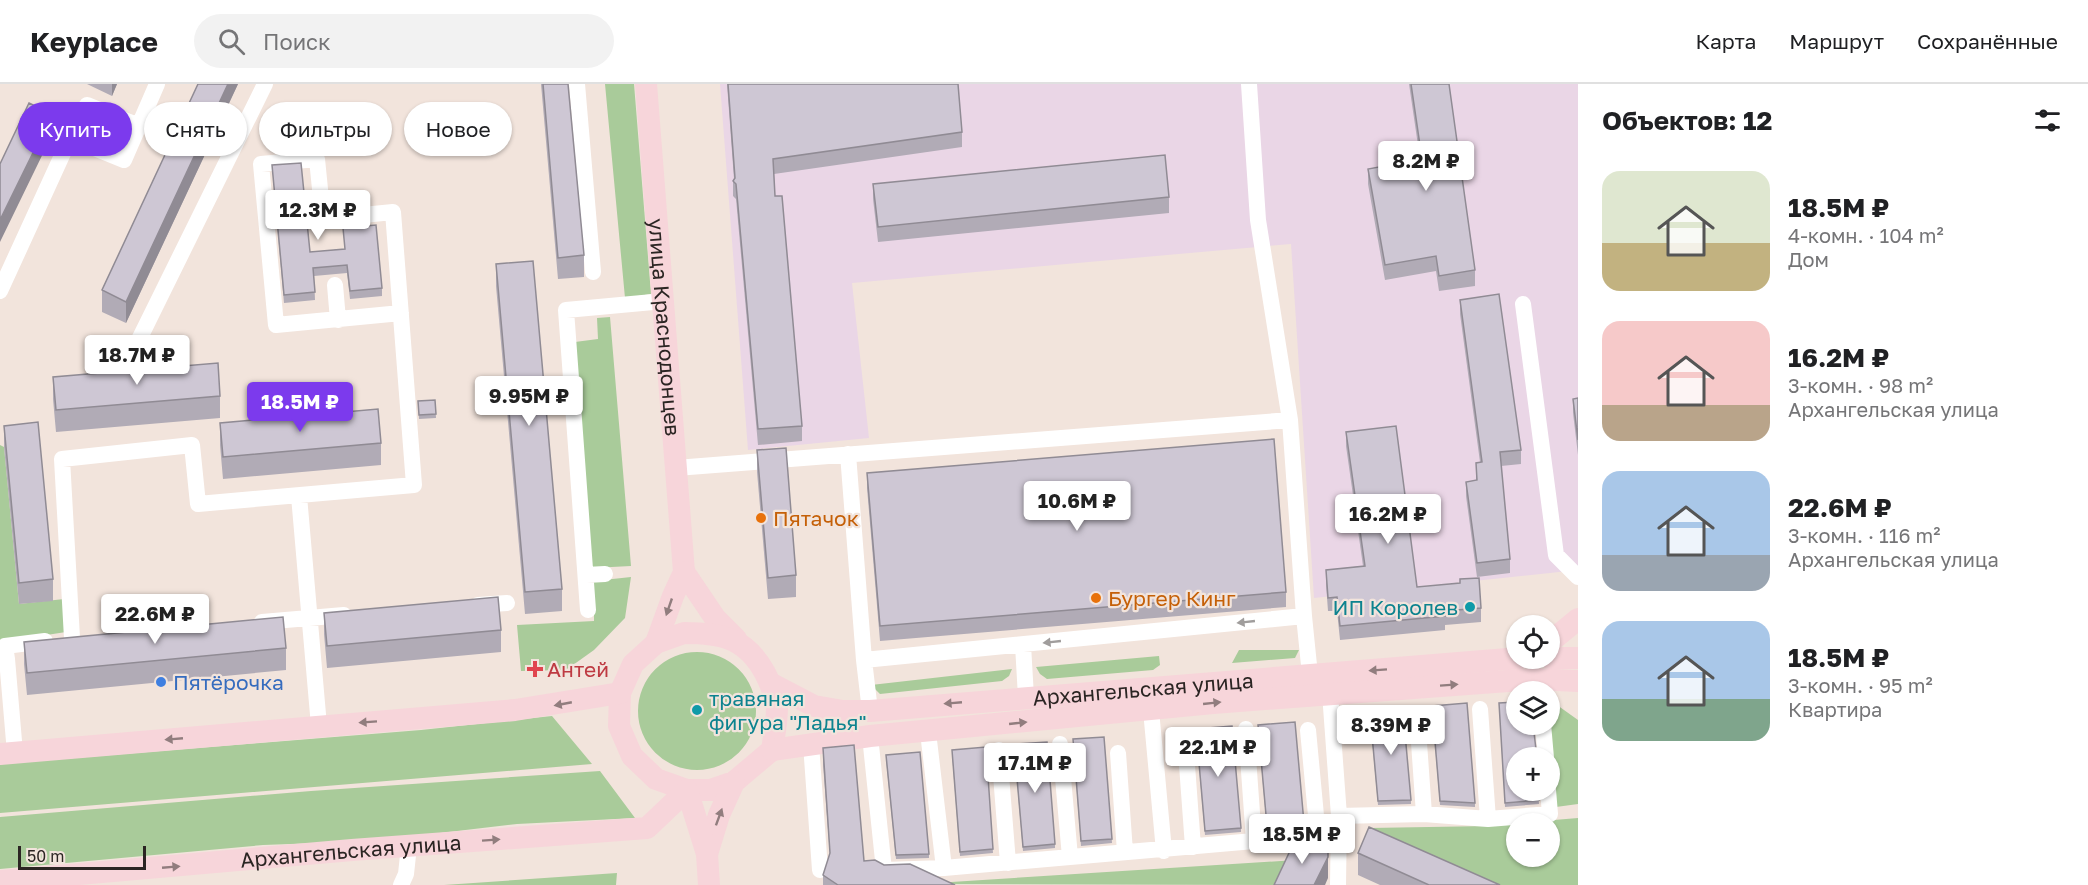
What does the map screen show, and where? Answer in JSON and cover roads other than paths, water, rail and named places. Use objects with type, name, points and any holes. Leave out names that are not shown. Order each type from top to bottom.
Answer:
[{"type":"main road","name":"улица Краснодонцев","points":[[646,84],[684,572],[656,643]]},
{"type":"main road","name":"улица Краснодонцев","points":[[684,572],[715,618],[741,644]]},
{"type":"main road","points":[[1560,634],[1578,619]]},
{"type":"main road","points":[[684,633],[714,633],[741,644],[757,658],[770,683],[777,707],[772,750],[734,782],[711,790],[687,790],[656,779],[632,756],[619,726],[620,693],[633,664],[656,643],[684,633]]},
{"type":"main road","points":[[1560,658],[1578,658]]},
{"type":"main road","name":"Архангельская улица","points":[[770,683],[814,706],[843,711],[870,711],[1506,659]]},
{"type":"main road","points":[[1534,679],[1555,683],[1578,696]]},
{"type":"main road","name":"Архангельская улица","points":[[772,750],[870,736],[1213,703],[1534,679],[1578,681]]},
{"type":"main road","points":[[8,754],[516,710],[620,693]]},
{"type":"main road","points":[[707,854],[719,815],[734,782]]},
{"type":"main road","points":[[687,790],[707,854],[709,885]]},
{"type":"main road","name":"Архангельская улица","points":[[0,881],[71,880],[409,846],[647,828],[687,790]]},
{"type":"street","points":[[132,142],[157,84]]},
{"type":"street","points":[[127,364],[265,84]]},
{"type":"street","points":[[577,84],[592,272]]},
{"type":"street","points":[[1250,84],[1258,219],[1290,420],[1310,675]]},
{"type":"street","points":[[132,123],[139,126]]},
{"type":"street","points":[[0,291],[62,156]]},
{"type":"street","points":[[8,754],[3,660],[5,646],[78,637],[62,459],[192,445],[198,504],[414,485],[401,313],[393,212],[323,219],[317,159],[261,164],[276,326],[401,313]]},
{"type":"street","points":[[335,285],[338,320]]},
{"type":"street","points":[[588,610],[566,310],[664,301]]},
{"type":"street","points":[[1523,304],[1556,555],[1578,578]]},
{"type":"street","points":[[676,468],[1290,420]]},
{"type":"street","points":[[849,454],[864,660],[870,711]]},
{"type":"street","points":[[300,496],[320,726]]},
{"type":"street","points":[[586,575],[605,574]]},
{"type":"street","points":[[461,606],[507,603]]},
{"type":"street","points":[[250,623],[356,614]]},
{"type":"street","points":[[864,660],[1304,616]]},
{"type":"street","points":[[1023,645],[1026,697]]},
{"type":"street","points":[[1330,693],[1339,816],[1338,885]]},
{"type":"street","points":[[1480,709],[1488,819]]},
{"type":"street","points":[[1151,710],[1164,850]]},
{"type":"street","points":[[1417,714],[1424,814]]},
{"type":"street","points":[[1246,729],[1254,842]]},
{"type":"street","points":[[870,736],[884,870],[944,868],[1318,837],[1308,730]]},
{"type":"street","points":[[928,732],[944,868]]},
{"type":"street","points":[[811,744],[820,870]]},
{"type":"street","points":[[1060,744],[1070,857]]},
{"type":"street","points":[[999,750],[1008,863]]},
{"type":"street","points":[[1118,753],[1125,852]]},
{"type":"street","points":[[1187,765],[1193,847]]},
{"type":"street","points":[[1339,816],[1424,814],[1488,819],[1550,814],[1549,801]]},
{"type":"street","points":[[401,885],[406,874],[409,846]]},
{"type":"place","name":"Пятачок","points":[[761,518]]},
{"type":"place","name":"Бургер Кинг","points":[[1096,598]]},
{"type":"place","name":"ИП Королев","points":[[1470,607]]},
{"type":"place","name":"Антей","points":[[535,669]]},
{"type":"place","name":"Пятёрочка","points":[[161,682]]},
{"type":"place","name":"травяная фигура \"Ладья\"","points":[[697,710]]}]
